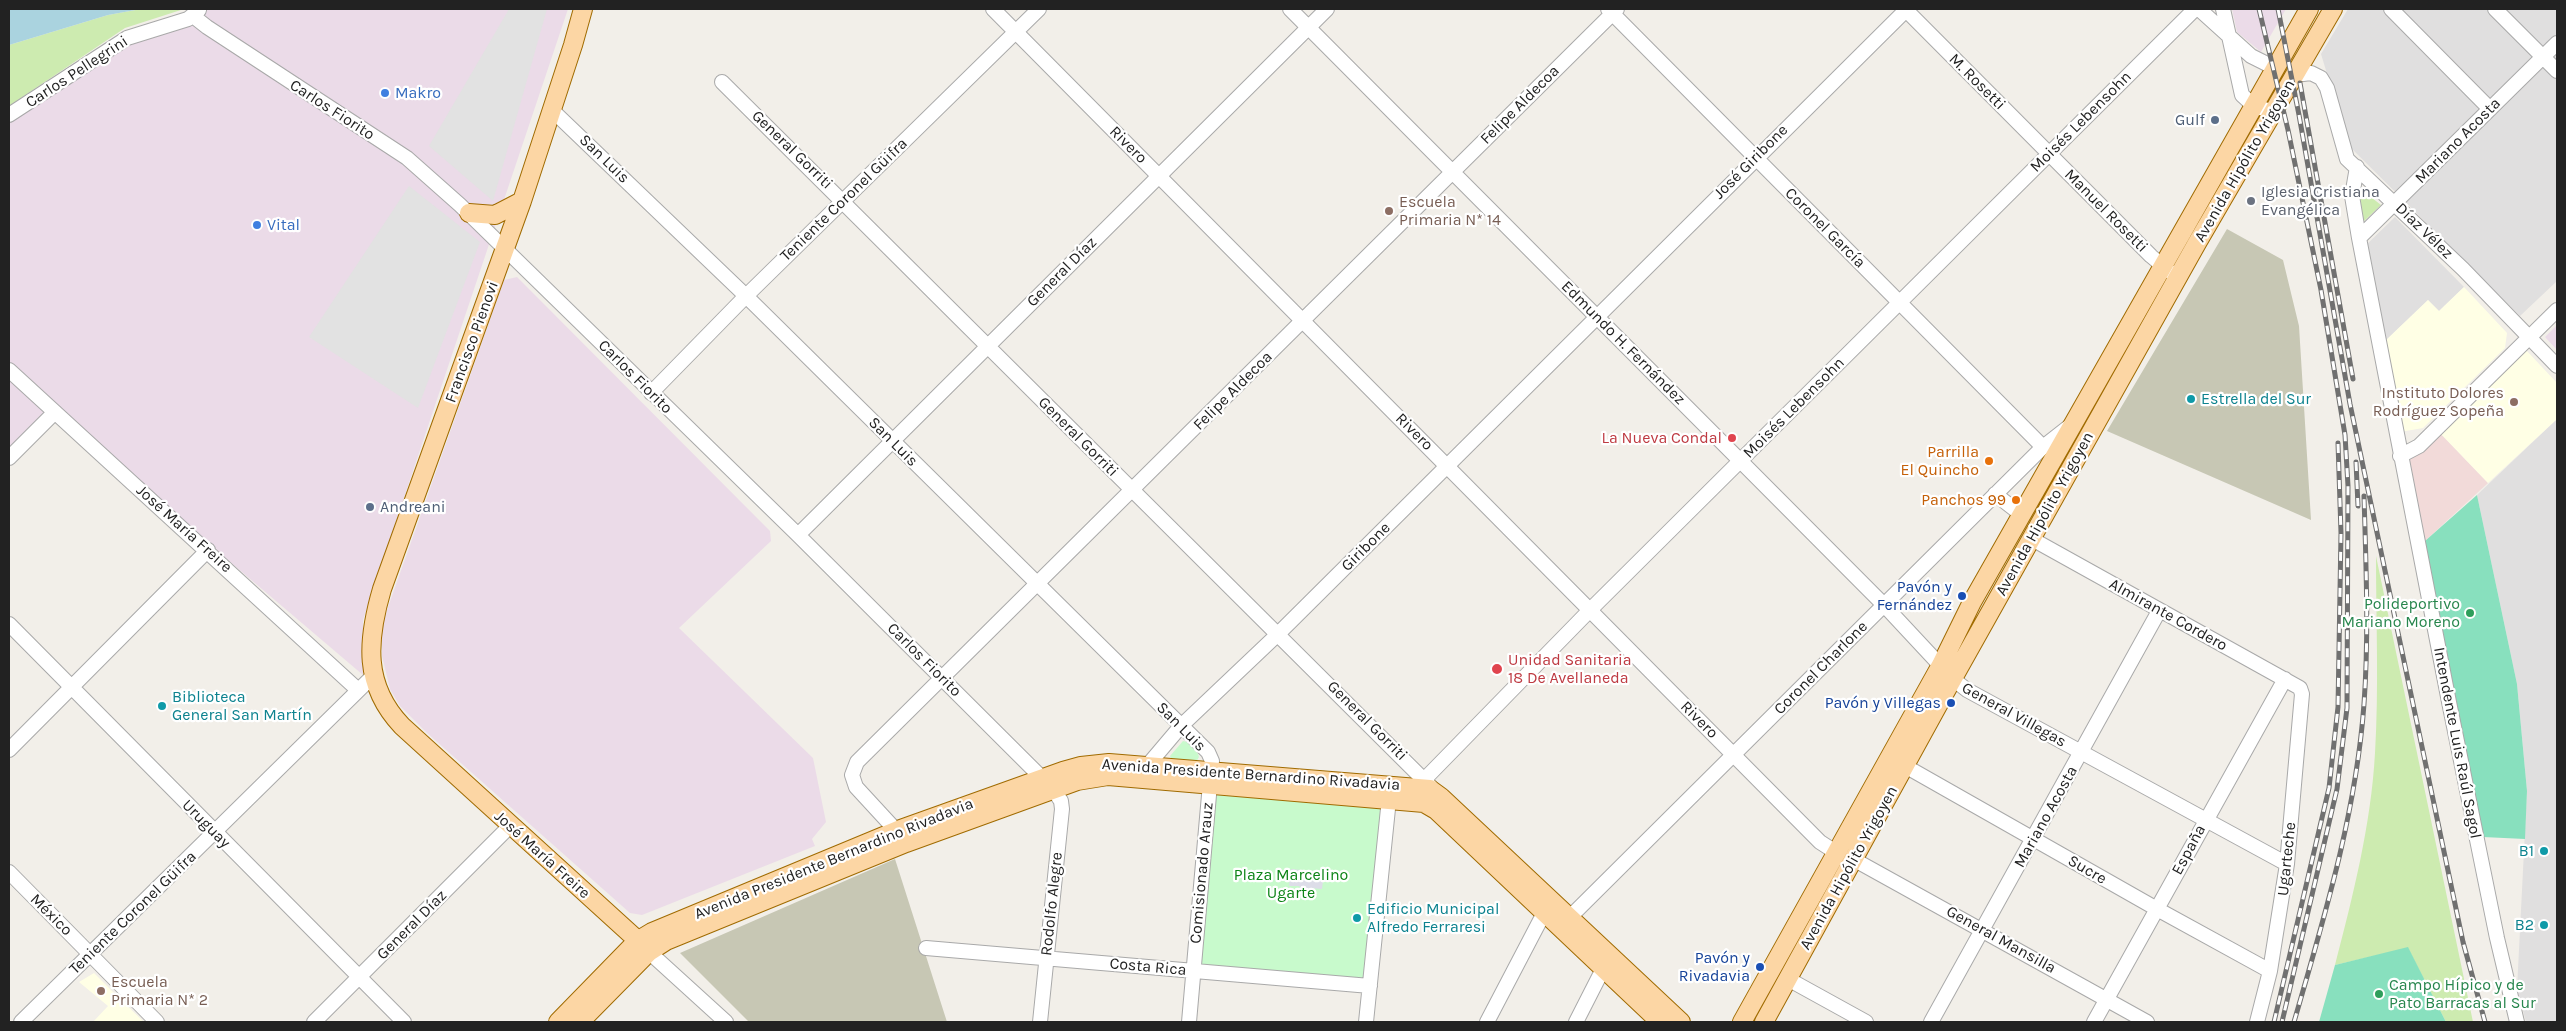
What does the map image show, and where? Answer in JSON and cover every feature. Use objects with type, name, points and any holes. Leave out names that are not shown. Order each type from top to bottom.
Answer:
[{"type":"main road","name":"Francisco Pienovi","points":[[373,676],[372,633],[382,589],[522,201],[553,111],[582,9]]},
{"type":"main road","name":"Avenida Hipólito Yrigoyen","points":[[1742,1022],[1941,665],[1972,602],[2310,9]]},
{"type":"main road","name":"Avenida Hipólito Yrigoyen","points":[[1764,1022],[2178,276],[2333,9]]},
{"type":"main road","points":[[469,213],[495,215],[522,201]]},
{"type":"main road","name":"José María Freire","points":[[373,676],[381,698],[392,716],[643,946]]},
{"type":"main road","name":"Avenida Presidente Bernardino Rivadavia","points":[[580,1022],[643,946],[652,932],[902,836],[1048,784],[1080,766],[1095,764],[1143,772],[1415,801],[1430,806],[1548,908]]},
{"type":"main road","name":"Avenida Presidente Bernardino Rivadavia","points":[[1210,778],[1426,785],[1564,923],[1681,1022]]},
{"type":"main road","name":"Avenida Presidente Bernardino Rivadavia","points":[[1564,923],[1603,968],[1660,1022]]},
{"type":"main road","name":"Avenida Presidente Bernardino Rivadavia","points":[[558,1022],[643,946]]},
{"type":"street","name":"Rivero","points":[[993,9],[1734,756],[1820,842],[1837,853]]},
{"type":"street","name":"Teniente Coronel Güifra","points":[[650,393],[746,296],[1040,9]]},
{"type":"street","name":"Edmundo H. Fernández","points":[[1290,9],[1884,605],[1953,679]]},
{"type":"street","name":"General Díaz","points":[[798,535],[1327,9]]},
{"type":"street","name":"M. Rosetti","points":[[1906,9],[2049,154]]},
{"type":"street","name":"José Giribone","points":[[1597,318],[1906,9]]},
{"type":"street","points":[[2197,9],[2251,56],[2275,68]]},
{"type":"street","name":"Moisés Lebensohn","points":[[1389,799],[1426,785],[1590,610],[2197,9]]},
{"type":"street","points":[[2223,9],[2242,94],[2254,106],[2274,112]]},
{"type":"street","points":[[2391,9],[2490,109]]},
{"type":"street","points":[[2495,9],[2557,71]]},
{"type":"street","name":"Coronel García","points":[[1613,10],[1756,158],[2043,447]]},
{"type":"street","name":"Felipe Aldecoa","points":[[902,836],[856,787],[852,775],[858,762],[943,680],[1036,584],[1133,491],[1613,10]]},
{"type":"street","name":"Carlos Pellegrini","points":[[9,115],[127,38],[197,12]]},
{"type":"street","name":"Carlos Fiorito","points":[[197,12],[207,27],[407,158],[469,213],[506,247],[650,393],[798,535],[1048,784]]},
{"type":"street","name":"Mariano Acosta","points":[[2359,238],[2557,43]]},
{"type":"street","name":"Díaz Vélez","points":[[2295,75],[2311,73],[2325,82],[2345,154],[2557,366]]},
{"type":"street","name":"General Gorriti","points":[[722,82],[844,201],[1278,634],[1426,785]]},
{"type":"street","name":"San Luis","points":[[553,111],[746,296],[1208,752],[1212,761],[1210,778]]},
{"type":"street","name":"Manuel Rosetti","points":[[2049,154],[2163,268]]},
{"type":"street","name":"Intendente Luis Raúl Sagol","points":[[2356,167],[2352,196],[2400,456],[2497,938],[2517,1022]]},
{"type":"street","points":[[2163,268],[2178,276]]},
{"type":"street","points":[[2400,456],[2419,446],[2557,310]]},
{"type":"street","name":"Giribone","points":[[1143,772],[1181,726],[1278,634],[1597,318]]},
{"type":"street","name":"José María Freire","points":[[9,370],[208,550],[358,690]]},
{"type":"street","points":[[9,458],[55,412]]},
{"type":"street","name":"Coronel Charlone","points":[[1564,923],[1734,756],[1995,494],[2043,447],[2076,421]]},
{"type":"street","points":[[1995,494],[2022,515]]},
{"type":"street","name":"Almirante Cordero","points":[[2032,539],[2159,611],[2285,679],[2300,688],[2302,694]]},
{"type":"street","points":[[9,750],[208,550]]},
{"type":"street","name":"Mariano Acosta","points":[[1931,1022],[2159,611]]},
{"type":"street","name":"Uruguay","points":[[9,624],[404,1022]]},
{"type":"street","name":"Teniente Coronel Güifra","points":[[21,1022],[373,676]]},
{"type":"street","name":"General Villegas","points":[[1953,679],[1967,690],[2206,818],[2287,864]]},
{"type":"street","name":"España","points":[[2094,1022],[2285,679]]},
{"type":"street","name":"Ugarteche","points":[[2257,1022],[2270,971],[2287,864],[2302,694]]},
{"type":"street","name":"Sucre","points":[[1905,766],[2270,971]]},
{"type":"street","name":"Comisionado Arauz","points":[[1188,1022],[1210,778]]},
{"type":"street","name":"Rodolfo Alegre","points":[[1040,1022],[1062,810],[1061,802],[1048,784]]},
{"type":"street","points":[[1366,1022],[1389,799]]},
{"type":"street","name":"General Díaz","points":[[314,1022],[510,826]]},
{"type":"street","name":"General Mansilla","points":[[1854,859],[2147,1022]]},
{"type":"street","name":"México","points":[[9,872],[158,1022]]},
{"type":"street","points":[[1487,1022],[1548,908]]},
{"type":"street","name":"José María Freire","points":[[643,946],[726,1022]]},
{"type":"street","name":"Costa Rica","points":[[926,948],[1370,986]]},
{"type":"street","points":[[1576,1022],[1603,968]]},
{"type":"street","points":[[1788,979],[1866,1022]]},
{"type":"shaded area","points":[[192,9],[568,9],[363,620],[363,675],[55,413],[9,455],[9,119],[125,31],[183,14]]},
{"type":"shaded area","points":[[509,9],[547,9],[493,201],[429,146]]},
{"type":"shaded area","points":[[2232,9],[2286,9],[2261,52],[2237,32]]},
{"type":"shaded area","points":[[2348,9],[2557,9],[2557,281],[2520,316],[2349,146],[2321,54]]},
{"type":"shaded area","points":[[409,186],[480,242],[418,408],[309,337]]},
{"type":"shaded area","points":[[2395,217],[2464,287],[2439,311],[2428,300],[2383,343],[2366,245]]},
{"type":"shaded area","points":[[2227,229],[2283,260],[2299,326],[2311,520],[2107,431]]},
{"type":"shaded area","points":[[517,277],[770,531],[771,541],[679,628],[813,758],[826,822],[812,839],[815,846],[642,915],[630,913],[427,733],[400,706],[390,689],[382,656],[382,624],[504,280]]},
{"type":"shaded area","points":[[2464,287],[2507,333],[2505,348],[2423,428],[2400,432],[2383,343],[2428,300],[2439,311]]},
{"type":"shaded area","points":[[2557,325],[2557,350],[2545,337]]},
{"type":"shaded area","name":"Instituto Dolores Rodríguez Sopeña","points":[[2526,350],[2557,383],[2557,419],[2488,483],[2439,432]]},
{"type":"shaded area","points":[[2557,419],[2557,1022],[2526,1022],[2517,989],[2527,791],[2517,684],[2477,495]]},
{"type":"shaded area","points":[[2439,432],[2488,483],[2425,541],[2409,457],[2416,456]]},
{"type":"shaded area","points":[[895,859],[947,1022],[749,1022],[680,953]]},
{"type":"shaded area","points":[[1291,869],[1324,872],[1322,889],[1309,888],[1303,892],[1299,886],[1289,886]]},
{"type":"shaded area","name":"Escuela Primaria N* 2","points":[[94,973],[144,1022],[93,1022],[108,1006],[79,982]]},
{"type":"green space","points":[[141,9],[184,9],[125,28],[9,106],[9,45],[108,15]]},
{"type":"green space","points":[[2362,190],[2381,205],[2362,223],[2358,198],[2359,191]]},
{"type":"green space","name":"Polideportivo Mariano Moreno","points":[[2477,495],[2517,684],[2527,791],[2525,839],[2483,837],[2425,541]]},
{"type":"green space","points":[[2376,556],[2473,1022],[2446,1022],[2408,948],[2335,965],[2360,860],[2373,780],[2377,704]]},
{"type":"green space","points":[[1183,741],[1189,743],[1195,749],[1199,757],[1196,762],[1172,760],[1170,756]]},
{"type":"green space","name":"Plaza Marcelino Ugarte","points":[[1210,784],[1389,799],[1370,986],[1194,971]]},
{"type":"green space","name":"Campo Hípico y de Pato Barracas al Sur","points":[[2408,947],[2446,1022],[2319,1022],[2335,965]]},
{"type":"water","points":[[9,9],[141,9],[108,15],[9,45]]},
{"type":"railway","points":[[2259,9],[2288,130],[2321,290],[2345,435],[2348,486],[2347,708],[2337,789],[2282,1022]]},
{"type":"railway","points":[[2278,9],[2299,115],[2350,404],[2463,942],[2485,1022]]},
{"type":"railway","points":[[2300,83],[2353,379]]},
{"type":"railway","points":[[2274,1022],[2329,788],[2338,707],[2341,533],[2338,443]]},
{"type":"railway","points":[[2356,462],[2358,506]]},
{"type":"railway","points":[[2294,1022],[2337,865],[2354,785],[2360,745],[2364,704],[2367,600],[2364,496]]},
{"type":"place","name":"Makro","points":[[385,93]]},
{"type":"place","name":"Gulf","points":[[2215,120]]},
{"type":"place","name":"Iglesia Cristiana Evangélica","points":[[2251,201]]},
{"type":"place","name":"Escuela Primaria N* 14","points":[[1389,211]]},
{"type":"place","name":"Vital","points":[[257,225]]},
{"type":"place","name":"Estrella del Sur","points":[[2191,399]]},
{"type":"place","name":"Instituto Dolores Rodríguez Sopeña","points":[[2514,402]]},
{"type":"place","name":"La Nueva Condal","points":[[1732,438]]},
{"type":"place","name":"Parrilla El Quincho","points":[[1989,461]]},
{"type":"place","name":"Panchos 99","points":[[2016,500]]},
{"type":"place","name":"Andreani","points":[[370,507]]},
{"type":"place","name":"Pavón y Fernández","points":[[1962,596]]},
{"type":"place","name":"Polideportivo Mariano Moreno","points":[[2470,613]]},
{"type":"place","name":"Unidad Sanitaria 18 De Avellaneda","points":[[1497,669]]},
{"type":"place","name":"Pavón y Villegas","points":[[1951,703]]},
{"type":"place","name":"Biblioteca General San Martín","points":[[162,706]]},
{"type":"place","name":"B1","points":[[2544,851]]},
{"type":"place","name":"Edificio Municipal Alfredo Ferraresi","points":[[1357,918]]},
{"type":"place","name":"B2","points":[[2544,925]]},
{"type":"place","name":"Pavón y Rivadavia","points":[[1760,967]]},
{"type":"place","name":"Escuela Primaria N* 2","points":[[101,991]]},
{"type":"place","name":"Campo Hípico y de Pato Barracas al Sur","points":[[2379,994]]}]
